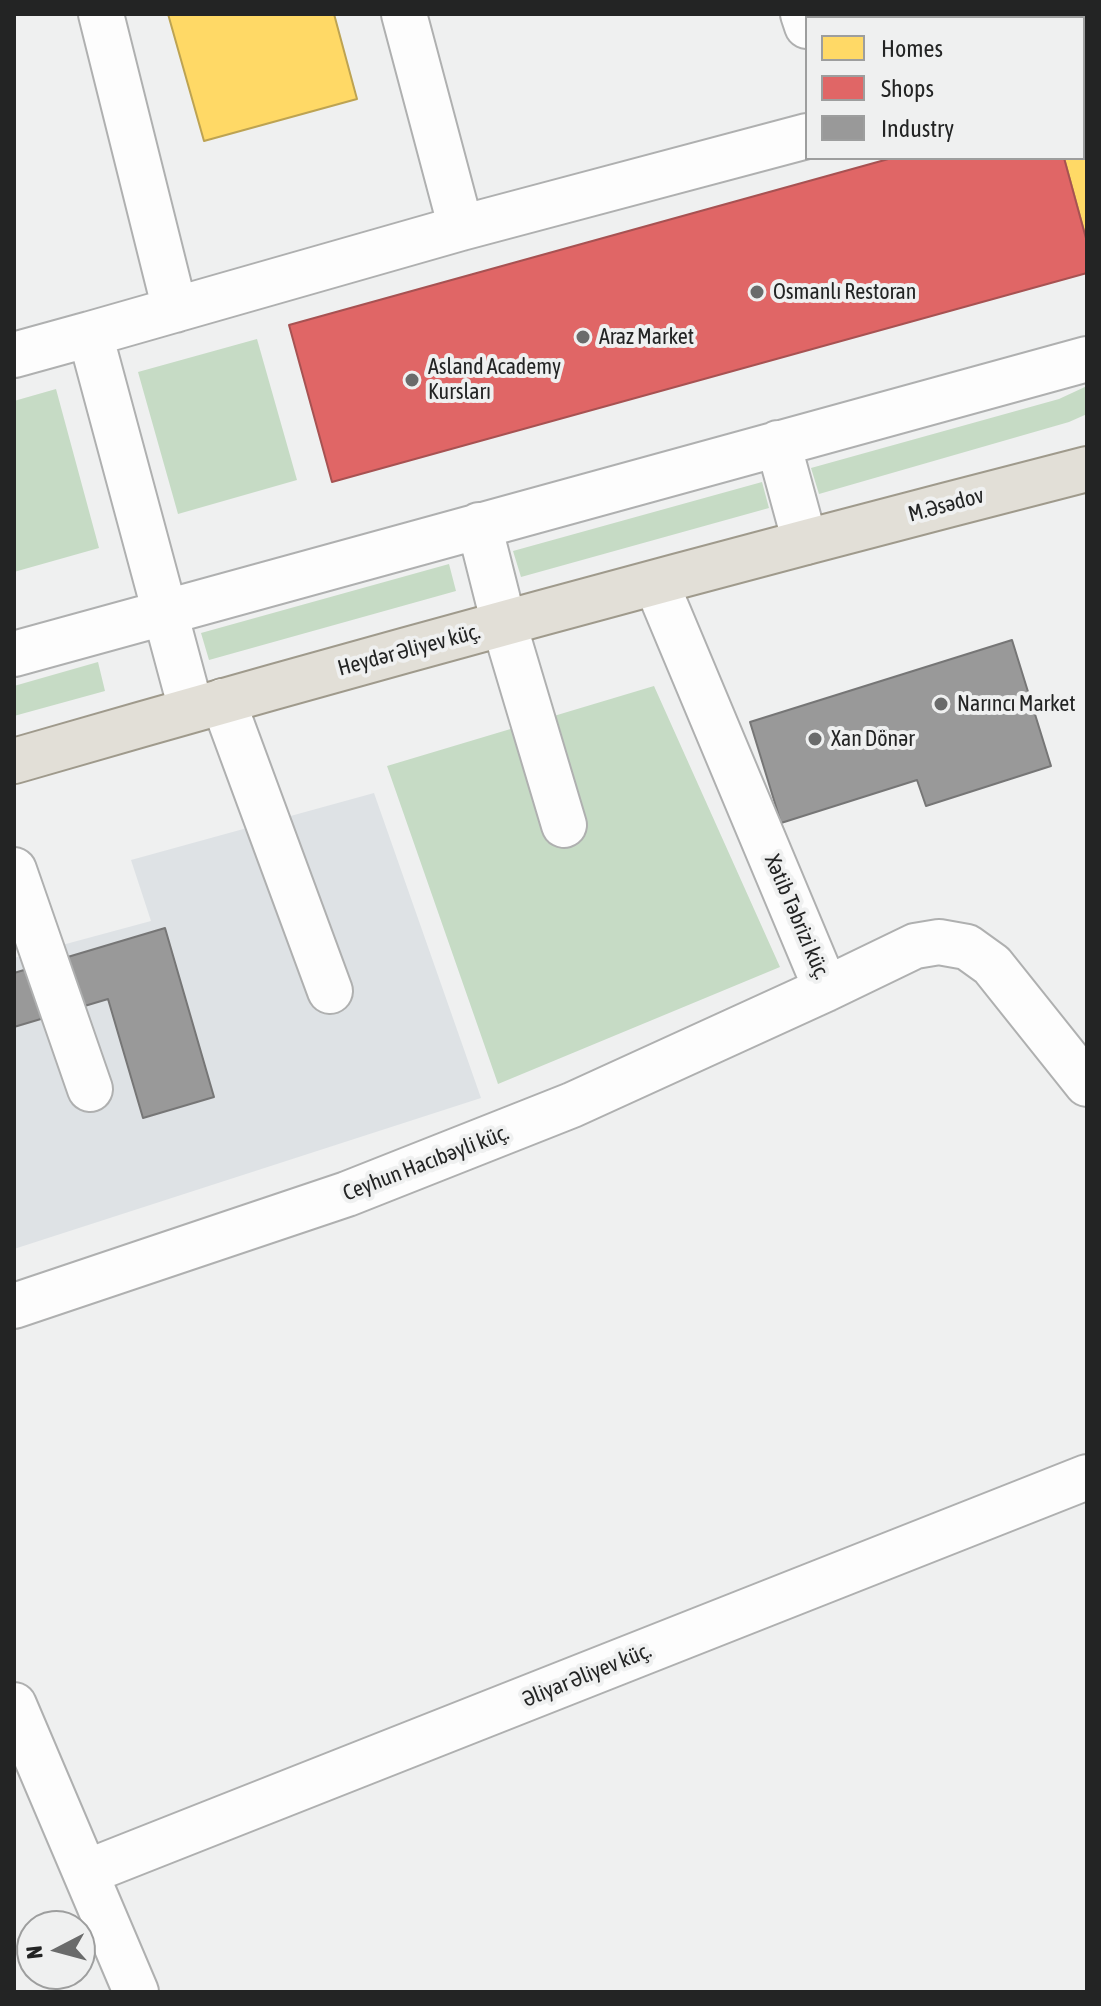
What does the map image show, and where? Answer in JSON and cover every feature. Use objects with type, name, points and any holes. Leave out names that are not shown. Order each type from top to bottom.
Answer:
[{"type":"main road","name":"M.Əsədov","points":[[805,542],[1087,469]]},
{"type":"main road","name":"Heydər Əliyev küç.","points":[[14,761],[207,705],[805,542]]},
{"type":"street","points":[[101,14],[175,310]]},
{"type":"street","points":[[404,14],[461,228]]},
{"type":"street","points":[[14,355],[461,228],[805,137]]},
{"type":"street","points":[[90,334],[164,612],[330,991]]},
{"type":"street","points":[[14,654],[1087,359]]},
{"type":"street","points":[[778,443],[805,542]]},
{"type":"street","points":[[479,525],[504,624],[564,825]]},
{"type":"street","name":"Xətib Təbrizi küç.","points":[[656,583],[826,989],[915,946],[939,942],[967,947],[992,965],[1087,1084]]},
{"type":"street","points":[[14,870],[90,1089]]},
{"type":"street","name":"Ceyhun Hacıbəyli küç.","points":[[14,1306],[347,1194],[572,1105],[826,989]]},
{"type":"street","name":"Əliyar Əliyev küç.","points":[[87,1872],[1087,1477]]},
{"type":"street","points":[[14,1705],[136,1992]]},
{"type":"shaded area","points":[[374,793],[481,1098],[14,1249],[14,958],[151,921],[131,860]]},
{"type":"green space","points":[[257,339],[297,480],[178,514],[138,372]]},
{"type":"green space","points":[[1087,386],[1087,414],[1069,422],[819,494],[811,468],[1059,399]]},
{"type":"green space","points":[[56,389],[99,548],[14,572],[14,401]]},
{"type":"green space","points":[[762,482],[769,508],[521,577],[513,551]]},
{"type":"green space","points":[[449,564],[456,591],[209,660],[201,633]]},
{"type":"green space","points":[[98,662],[105,691],[14,716],[14,686]]},
{"type":"green space","points":[[654,686],[780,967],[498,1084],[387,766]]},
{"type":"building: Homes","points":[[168,14],[334,14],[357,99],[204,141]]},
{"type":"building: Homes","points":[[1087,92],[1087,242],[1065,160],[1085,160]]},
{"type":"building: Shops","points":[[885,160],[1065,160],[1087,242],[1087,273],[332,482],[289,325]]},
{"type":"building: Industry","points":[[1012,640],[1051,766],[926,806],[917,780],[781,823],[750,722]]},
{"type":"building: Industry","points":[[165,928],[214,1097],[143,1118],[108,999],[14,1027],[14,973]]},
{"type":"place","name":"Osmanlı Restoran","points":[[757,292]]},
{"type":"place","name":"Araz Market","points":[[583,337]]},
{"type":"place","name":"Asland Academy Kursları","points":[[412,380]]},
{"type":"place","name":"Narıncı Market","points":[[941,704]]},
{"type":"place","name":"Xan Dönər","points":[[815,739]]}]
